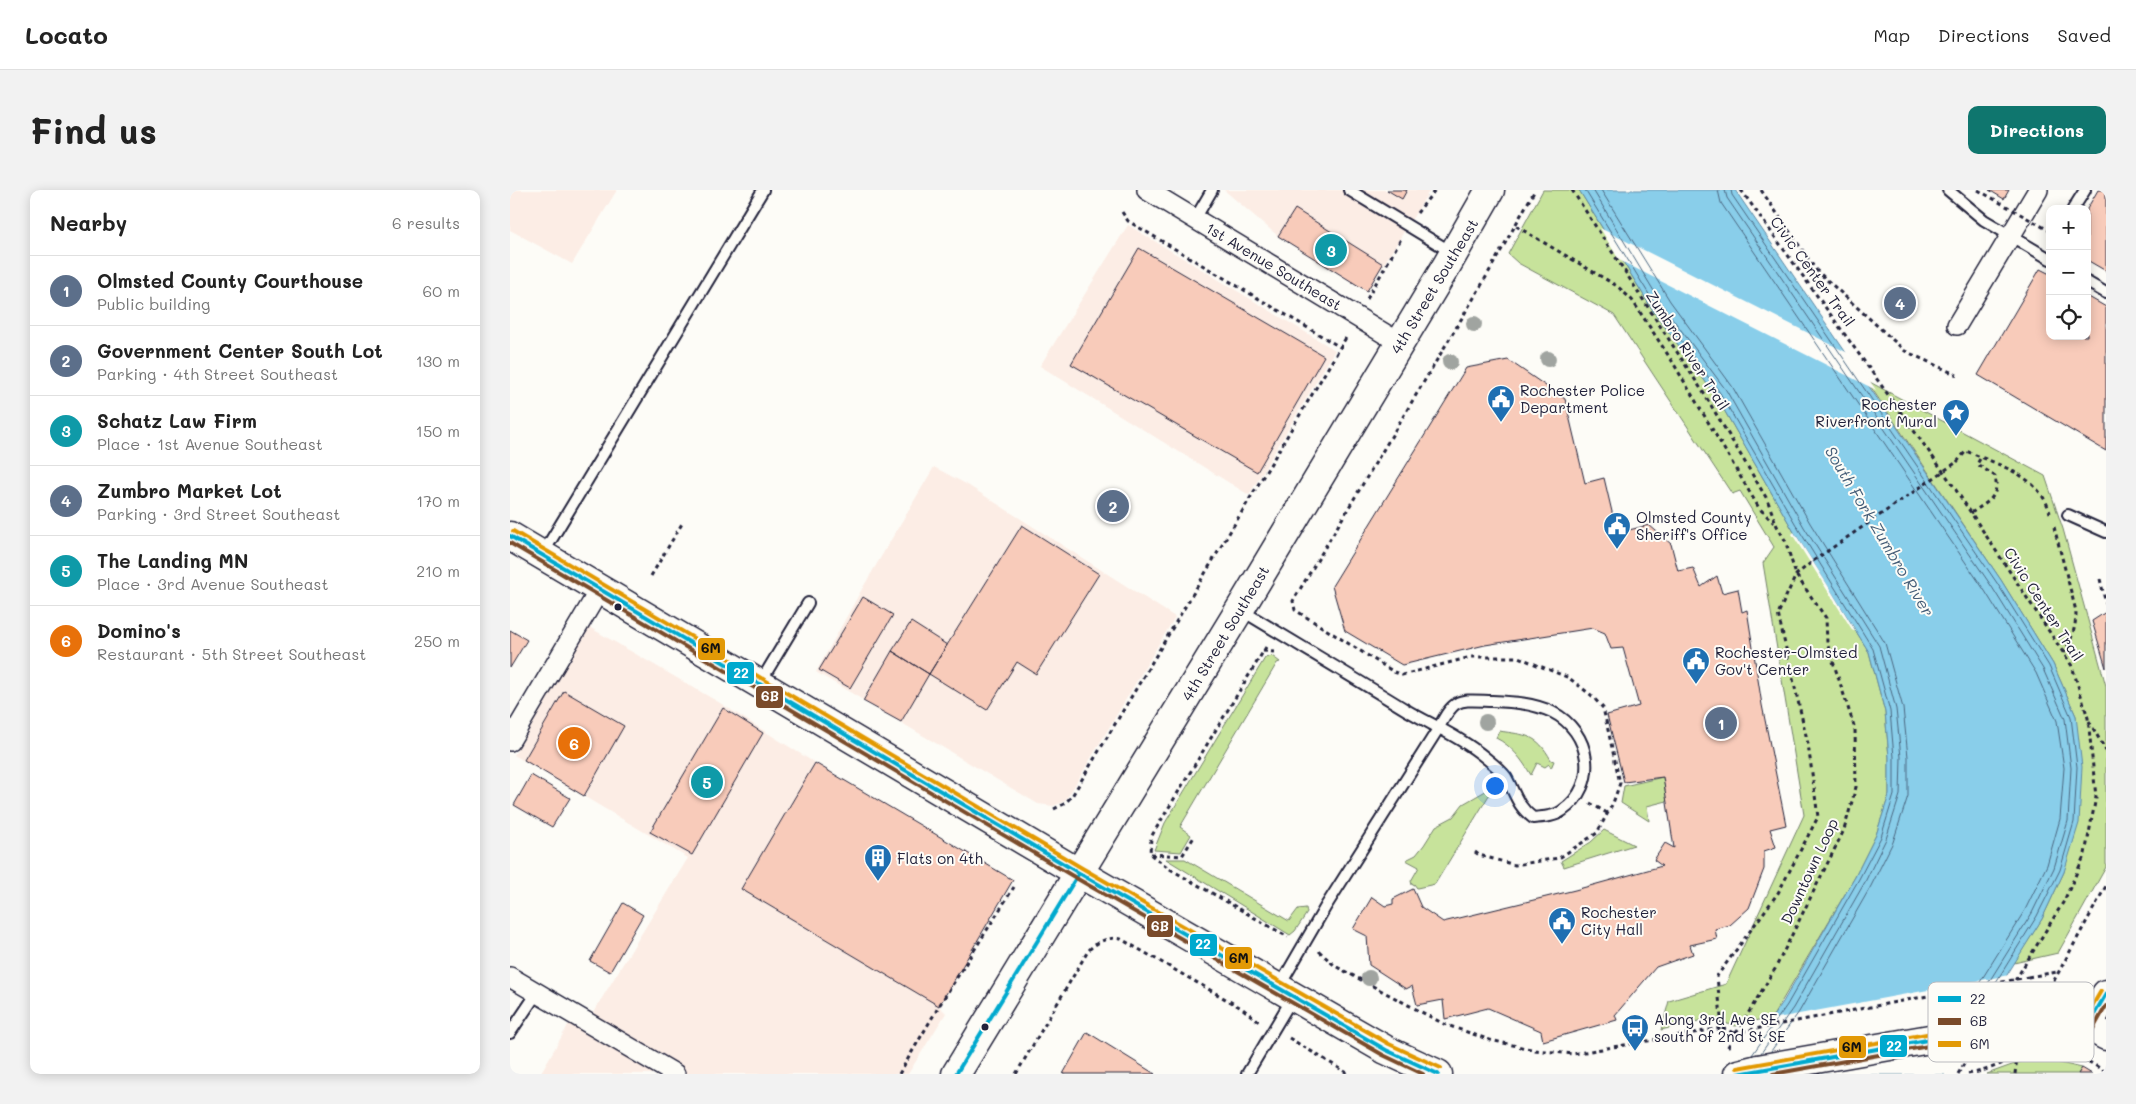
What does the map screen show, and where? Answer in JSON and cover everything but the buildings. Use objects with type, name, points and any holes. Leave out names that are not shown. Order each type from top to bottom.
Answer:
[{"type":"main road","name":"4th Street Southeast","points":[[956,1074],[1240,609],[1490,190]]},
{"type":"main road","points":[[510,536],[1080,873],[1386,1050],[1438,1074]]},
{"type":"main road","points":[[2097,1030],[2106,994]]},
{"type":"main road","points":[[1729,1066],[1928,1037]]},
{"type":"street","name":"1st Avenue Southeast","points":[[1147,190],[1400,343]]},
{"type":"street","points":[[1957,325],[2038,190]]},
{"type":"street","points":[[510,741],[600,589]]},
{"type":"street","points":[[510,977],[675,1074]]},
{"type":"lane","points":[[542,555],[763,190]]},
{"type":"lane","points":[[1195,219],[1212,190]]},
{"type":"lane","points":[[1349,190],[1454,253]]},
{"type":"lane","points":[[1948,190],[1984,220],[2010,236],[2046,253]]},
{"type":"lane","points":[[2076,205],[2085,190]]},
{"type":"lane","points":[[2091,284],[2106,293]]},
{"type":"lane","points":[[2068,515],[2106,532]]},
{"type":"lane","points":[[760,684],[808,603]]},
{"type":"lane","points":[[1240,609],[1438,729],[1485,757],[1505,775],[1522,809],[1532,818],[1562,812],[1577,796],[1586,777],[1588,762],[1582,742],[1569,724],[1552,712],[1521,702],[1459,701],[1449,708],[1438,729],[1303,945],[1273,1030],[1247,1074]]},
{"type":"lane","points":[[510,1033],[537,993]]},
{"type":"path","points":[[1054,809],[1064,804],[1072,796],[1213,557],[1228,538],[1258,488],[1358,317],[1408,226],[1435,190]]},
{"type":"path","points":[[1475,852],[1479,855],[1515,865],[1559,858],[1596,833],[1620,783],[1603,708],[1591,695],[1569,678],[1518,657],[1471,657],[1402,675],[1295,610],[1293,606],[1296,596],[1516,226],[1535,190]]},
{"type":"path","name":"Zumbro River Trail","points":[[1572,190],[1703,392],[1767,499],[1777,526]]},
{"type":"path","name":"Civic Center Trail","points":[[1741,190],[1972,513],[2072,666],[2088,718],[2096,797],[2084,854],[2064,901],[2014,982]]},
{"type":"path","points":[[1761,190],[1816,270],[1905,351],[1957,375]]},
{"type":"path","points":[[1978,190],[2046,229]]},
{"type":"path","points":[[1122,212],[1128,220],[1340,347]]},
{"type":"path","points":[[1516,226],[1617,286],[1632,300],[1672,361],[1759,508],[1777,526]]},
{"type":"path","points":[[1722,1028],[1717,976],[1778,893],[1818,817],[1808,744],[1778,614],[1796,575],[1813,561],[1957,462],[1966,451],[2020,474],[2035,484],[2049,507],[2051,517]]},
{"type":"path","points":[[1972,513],[1993,497],[1997,487],[1995,476],[1977,464],[1981,457]]},
{"type":"path","points":[[651,576],[683,522]]},
{"type":"path","name":"Downtown Loop","points":[[1729,1066],[1844,830],[1856,787],[1855,729],[1827,643],[1826,618],[1796,575],[1785,540],[1777,526]]},
{"type":"path","points":[[2054,526],[2076,611],[2076,626],[2064,653]]},
{"type":"path","points":[[2100,579],[2106,604]]},
{"type":"path","points":[[1150,854],[1151,837],[1266,647]]},
{"type":"path","points":[[2088,718],[2106,751]]},
{"type":"path","points":[[1586,800],[1607,813]]},
{"type":"path","points":[[1150,854],[1182,856],[1194,837]]},
{"type":"path","points":[[1150,854],[1170,869],[1303,945],[1324,954],[1325,959],[1350,975],[1444,1024],[1490,1040],[1535,1050],[1574,1054],[1722,1028],[1734,1033],[1928,996]]},
{"type":"path","points":[[2068,952],[2106,886]]},
{"type":"path","points":[[899,1074],[939,1006],[1014,887]]},
{"type":"path","points":[[1016,1074],[1088,951],[1094,945],[1113,937],[1121,939],[1243,1009],[1253,1019],[1349,1074]]},
{"type":"path","points":[[2002,982],[2058,971]]},
{"type":"path","points":[[1958,1074],[1966,1062]]},
{"type":"path","points":[[1968,1074],[2006,1062]]},
{"type":"path","points":[[2089,1062],[2106,1072]]},
{"type":"shaded area","points":[[510,190],[617,190],[572,264],[510,230]]},
{"type":"shaded area","points":[[1224,190],[1430,190],[1367,291],[1278,236]]},
{"type":"shaded area","points":[[1128,225],[1335,350],[1249,495],[1040,366]]},
{"type":"shaded area","points":[[934,467],[966,484],[1175,617],[1069,795],[1063,802],[1053,806],[1038,804],[816,672],[862,589]]},
{"type":"shaded area","points":[[589,627],[720,703],[815,763],[741,889],[939,1006],[946,1013],[908,1074],[540,1074],[577,1010],[591,1016],[688,858],[514,755]]},
{"type":"green space","points":[[1543,190],[1579,190],[1654,312],[1716,396],[1794,532],[1869,652],[1885,712],[1889,757],[1889,795],[1876,835],[1855,877],[1773,1016],[1736,1026],[1707,1019],[1661,1030],[1669,1001],[1726,984],[1804,815],[1763,563],[1774,547],[1740,491],[1732,494],[1614,315],[1518,263],[1508,254]]},
{"type":"green space","points":[[1866,380],[2045,476],[2063,529],[2106,686],[2106,867],[2058,953],[2014,963],[2042,919],[2064,872],[2076,716],[2053,664],[2001,580]]},
{"type":"green space","points":[[1272,656],[1280,662],[1277,663],[1180,827],[1191,835],[1181,852],[1154,850],[1165,823],[1265,658]]},
{"type":"green space","points":[[1499,731],[1524,735],[1536,740],[1551,760],[1554,761],[1551,768],[1549,764],[1545,767],[1537,763],[1531,775],[1516,754],[1496,738]]},
{"type":"green space","points":[[1663,777],[1667,801],[1647,806],[1649,821],[1621,803],[1624,786]]},
{"type":"green space","points":[[1489,789],[1491,792],[1435,884],[1417,888],[1414,884],[1412,885],[1411,881],[1419,867],[1406,860],[1416,855],[1436,826],[1453,817],[1463,804]]},
{"type":"green space","points":[[1604,830],[1634,845],[1564,867],[1561,861],[1591,842]]},
{"type":"green space","points":[[1166,859],[1185,859],[1289,921],[1298,909],[1306,908],[1307,913],[1295,931],[1290,935]]},
{"type":"green space","points":[[2020,1062],[2056,1062],[2082,1068],[2078,1074],[1987,1074]]},
{"type":"water","name":"South Fork Zumbro River","points":[[1579,190],[1735,190],[2001,580],[2053,664],[2076,716],[2082,767],[2079,823],[2064,872],[2042,919],[2003,982],[1928,982],[1928,1062],[1953,1062],[1945,1074],[1732,1074],[1783,1002],[1855,877],[1876,835],[1889,795],[1889,757],[1885,712],[1869,652],[1794,532],[1716,396],[1654,312]]},
{"type":"pier","points":[[1600,228],[1852,355],[1876,390],[1619,260]]},
{"type":"pier","points":[[1794,532],[1855,630],[1853,631],[1792,534]]},
{"type":"pier","points":[[2009,975],[2005,982],[1971,982]]},
{"type":"pier","points":[[1928,990],[1928,1062],[1955,1062],[1947,1074],[1730,1074],[1767,1020]]},
{"type":"transit line","name":"6M","points":[[513,531],[1082,868],[1389,1044],[1441,1068]]},
{"type":"transit line","name":"22","points":[[510,536],[1079,873],[1386,1050],[1438,1074]]},
{"type":"transit line","name":"6B","points":[[510,543],[1076,878],[1383,1055],[1423,1074]]},
{"type":"transit line","name":"22","points":[[956,1074],[1079,873]]},
{"type":"transit line","name":"6M","points":[[2094,1003],[2101,991]]},
{"type":"transit line","name":"22","points":[[2094,1015],[2106,994]]},
{"type":"transit line","name":"6B","points":[[2094,1027],[2106,1006]]},
{"type":"transit line","name":"6M","points":[[1737,1068],[1928,1034]]},
{"type":"transit line","name":"22","points":[[1738,1074],[1928,1040]]},
{"type":"transit line","name":"6B","points":[[1773,1074],[1928,1046]]},
{"type":"place","name":"Schatz Law Firm","points":[[1331,250]]},
{"type":"place","name":"Zumbro Market Lot","points":[[1900,303]]},
{"type":"place","name":"Rochester Police Department","points":[[1501,423]]},
{"type":"place","name":"Rochester Riverfront Mural","points":[[1956,437]]},
{"type":"place","name":"Government Center South Lot","points":[[1113,506]]},
{"type":"place","name":"Olmsted County Sheriff's Office","points":[[1617,550]]},
{"type":"place","name":"Rochester-Olmsted Gov't Center","points":[[1696,685]]},
{"type":"place","name":"Olmsted County Courthouse","points":[[1721,723]]},
{"type":"place","name":"Domino's","points":[[574,743]]},
{"type":"place","name":"The Landing MN","points":[[707,782]]},
{"type":"place","name":"Flats on 4th","points":[[878,882]]},
{"type":"place","name":"Rochester City Hall","points":[[1562,945]]},
{"type":"place","name":"Along 3rd Ave SE south of 2nd St SE","points":[[1635,1052]]}]
